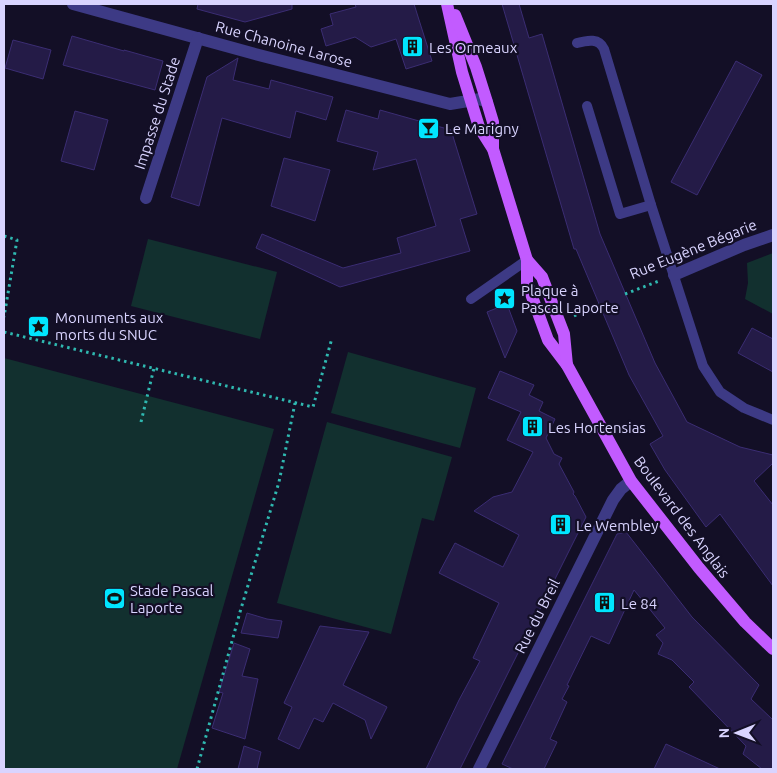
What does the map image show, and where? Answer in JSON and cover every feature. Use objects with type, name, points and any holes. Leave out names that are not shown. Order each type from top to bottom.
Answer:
[{"type":"main road","name":"Boulevard des Anglais","points":[[449,4],[462,72],[470,100],[479,127],[493,149],[527,260],[527,283],[548,340],[567,365],[631,481],[745,622],[773,649]]},
{"type":"main road","name":"Boulevard des Anglais","points":[[449,4],[476,67],[487,102],[493,122],[493,149]]},
{"type":"street","name":"Rue Chanoine Larose","points":[[73,4],[450,104],[480,98],[487,102]]},
{"type":"street","name":"Impasse du Stade","points":[[146,198],[198,38]]},
{"type":"street","name":"Rue Eugène Bégarie","points":[[674,275],[744,245],[773,235]]},
{"type":"street","name":"Rue du Breil","points":[[479,769],[613,500],[621,489],[631,481]]},
{"type":"lane","points":[[578,43],[593,40],[602,44],[703,366],[720,392],[744,408],[773,420]]},
{"type":"lane","points":[[587,106],[620,214],[651,205]]},
{"type":"lane","points":[[471,298],[527,260]]},
{"type":"path","points":[[4,236],[17,240],[4,317]]},
{"type":"path","name":"Rue Eugène Bégarie","points":[[625,294],[674,275]]},
{"type":"path","points":[[4,332],[313,407],[332,338]]},
{"type":"path","points":[[141,422],[154,368]]},
{"type":"path","points":[[197,769],[240,612],[279,482],[295,403]]},
{"type":"green space","points":[[148,239],[277,272],[260,339],[131,306]]},
{"type":"green space","points":[[773,253],[773,314],[745,299],[748,283],[747,263]]},
{"type":"green space","points":[[348,352],[476,388],[460,448],[331,413]]},
{"type":"green space","name":"Stade Pascal Laporte","points":[[4,358],[274,429],[177,769],[4,769]]},
{"type":"green space","points":[[327,422],[452,457],[434,521],[422,518],[391,634],[277,603]]},
{"type":"building","points":[[198,4],[292,4],[292,9],[245,22],[197,9]]},
{"type":"building","points":[[355,4],[414,4],[432,61],[406,69],[396,39],[371,47],[355,37],[326,46],[321,29],[333,25],[330,14],[356,7]]},
{"type":"building","points":[[502,4],[519,4],[529,38],[542,34],[600,234],[655,363],[687,422],[740,447],[773,455],[773,463],[754,481],[773,505],[773,586],[720,514],[706,527],[665,470],[650,444],[663,436],[629,375],[576,249],[574,249]]},
{"type":"building","points":[[72,36],[163,61],[155,90],[63,65]]},
{"type":"building","points":[[13,40],[51,50],[43,79],[5,68]]},
{"type":"building","points":[[238,58],[233,80],[269,89],[271,80],[333,97],[326,120],[296,111],[290,138],[222,118],[199,206],[171,197],[207,77]]},
{"type":"building","points":[[736,61],[762,75],[697,195],[671,182]]},
{"type":"building","points":[[346,110],[378,119],[380,110],[451,130],[477,214],[460,219],[470,251],[340,287],[256,248],[262,234],[343,268],[401,253],[397,238],[436,226],[416,159],[373,170],[378,152],[337,141]]},
{"type":"building","points":[[75,111],[108,120],[94,170],[61,161]]},
{"type":"building","points":[[284,158],[330,170],[315,221],[271,206]]},
{"type":"building","points":[[507,304],[517,331],[505,358],[487,312]]},
{"type":"building","points":[[752,328],[773,339],[773,372],[738,353]]},
{"type":"building","points":[[500,371],[534,385],[529,395],[543,402],[539,411],[555,419],[546,438],[554,454],[562,458],[559,464],[586,517],[460,769],[426,769],[480,661],[473,658],[499,603],[439,573],[455,543],[503,567],[519,535],[474,511],[493,497],[512,492],[533,452],[507,440],[521,412],[488,398]]},
{"type":"building","points":[[626,532],[692,617],[759,685],[751,699],[773,720],[773,769],[762,769],[743,754],[746,746],[689,687],[694,682],[672,660],[658,654],[663,643],[656,635],[665,628],[634,590],[609,644],[591,636],[562,699],[567,702],[550,739],[557,742],[544,769],[513,769],[502,764],[617,534]]},
{"type":"building","points":[[247,613],[282,621],[278,638],[241,633]]},
{"type":"building","points":[[320,626],[369,632],[343,685],[387,707],[371,739],[365,720],[333,703],[323,722],[314,718],[299,749],[278,739],[292,707],[284,703]]},
{"type":"building","points":[[234,643],[250,649],[242,676],[258,679],[245,739],[212,728],[223,693],[219,692]]},
{"type":"building","points":[[666,744],[720,769],[654,769]]},
{"type":"building","points":[[244,746],[261,752],[257,769],[238,769]]},
{"type":"place","name":"Les Ormeaux","points":[[413,47]]},
{"type":"place","name":"Le Marigny","points":[[429,128]]},
{"type":"place","name":"Plaque à Pascal Laporte","points":[[505,299]]},
{"type":"place","name":"Monuments aux morts du SNUC","points":[[39,326]]},
{"type":"place","name":"Les Hortensias","points":[[532,427]]},
{"type":"place","name":"Le Wembley","points":[[560,525]]},
{"type":"place","name":"Stade Pascal Laporte","points":[[114,599]]},
{"type":"place","name":"Le 84","points":[[605,603]]}]
